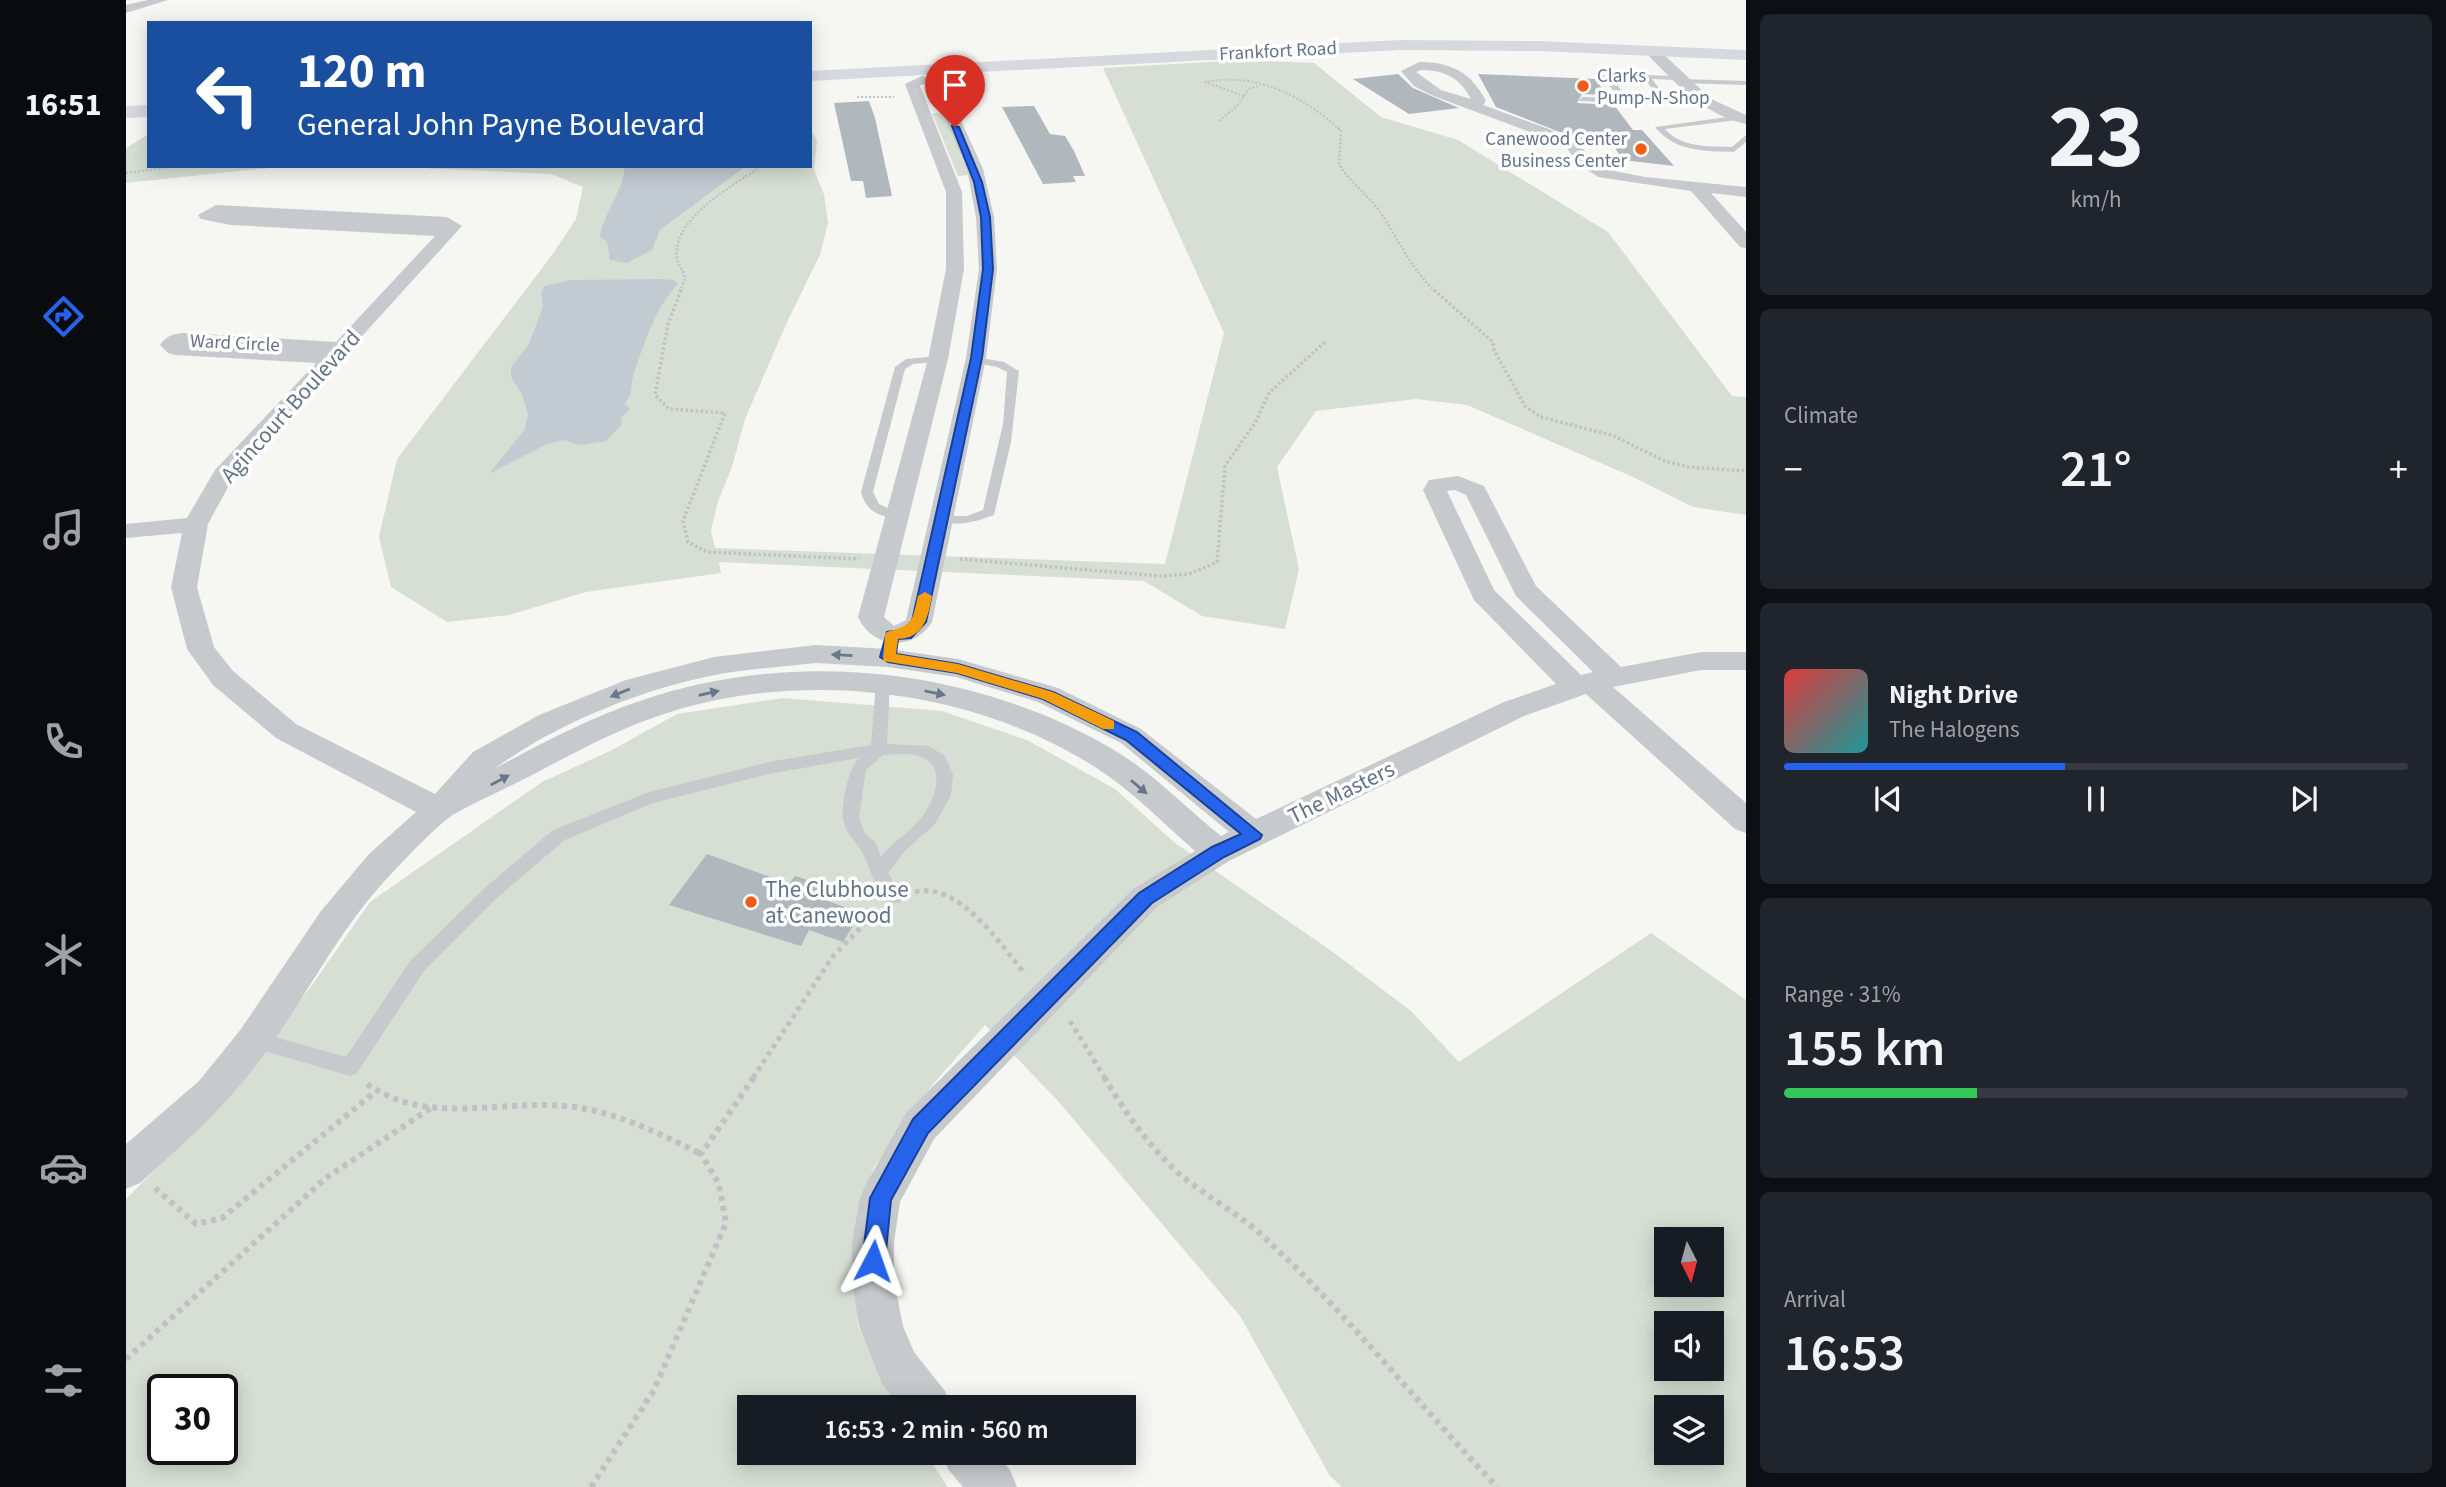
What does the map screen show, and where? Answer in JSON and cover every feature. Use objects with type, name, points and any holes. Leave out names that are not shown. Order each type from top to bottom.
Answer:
[{"type":"main road","name":"Frankfort Road","points":[[812,76],[920,75],[1401,45],[1746,55]]},
{"type":"main road","points":[[126,112],[147,111]]},
{"type":"street","points":[[126,9],[162,0]]},
{"type":"street","points":[[1652,51],[1698,99],[1741,119]]},
{"type":"street","points":[[887,659],[919,622],[944,519],[976,360],[988,269],[985,217],[975,169],[937,83],[920,75],[912,84],[954,192],[955,269],[938,359],[871,617],[880,633],[887,659],[945,694],[1029,720],[1094,752],[1218,852]]},
{"type":"street","points":[[1470,105],[1571,142],[1583,160],[1604,174],[1746,192]]},
{"type":"street","points":[[1695,186],[1746,243]]},
{"type":"street","points":[[216,210],[239,210],[447,222],[453,226],[449,232],[231,220],[207,215],[216,210]]},
{"type":"street","name":"Agincourt Boulevard","points":[[439,810],[286,730],[223,678],[201,649],[184,587],[194,531],[223,475],[449,232]]},
{"type":"street","name":"Ward Circle","points":[[178,339],[187,339],[337,353],[175,349],[170,345],[178,339]]},
{"type":"street","points":[[1594,682],[1525,590],[1476,491],[1458,483],[1437,485],[1435,490],[1483,594],[1594,682],[1746,821]]},
{"type":"street","points":[[899,516],[944,519]]},
{"type":"street","points":[[126,531],[194,531]]},
{"type":"street","points":[[126,547],[194,531]]},
{"type":"street","points":[[138,1159],[212,1093],[254,1040],[333,921],[381,863],[439,810],[558,748],[655,706],[734,687],[815,680],[887,659],[958,668],[1048,695],[1131,736],[1254,835]]},
{"type":"street","name":"The Masters","points":[[919,1395],[898,1368],[881,1326],[873,1281],[873,1242],[880,1198],[920,1126],[1145,898],[1218,852],[1514,709],[1594,682],[1702,662],[1746,661]]},
{"type":"street","points":[[975,1465],[993,1487]]},
{"type":"lane","points":[[1625,100],[1606,76],[1742,83],[1746,91]]},
{"type":"lane","points":[[1646,76],[1663,97]]},
{"type":"lane","points":[[1582,99],[1698,99]]},
{"type":"lane","points":[[1741,119],[1659,127],[1665,136],[1686,146],[1734,150],[1746,137]]},
{"type":"lane","points":[[899,516],[876,509],[870,504],[867,492],[900,367],[910,361],[938,359]]},
{"type":"lane","points":[[944,519],[968,520],[989,512],[998,481],[1013,396],[1013,371],[1000,364],[976,360]]},
{"type":"lane","points":[[887,659],[880,749],[858,768],[850,807],[853,828],[869,847],[878,873],[895,897]]},
{"type":"lane","points":[[254,1040],[350,1067],[417,966],[494,891],[559,835],[649,798],[769,768],[880,749],[923,750],[939,760],[945,775],[943,795],[929,820],[899,846],[878,873]]},
{"type":"path","points":[[1244,96],[1205,82],[1221,79],[1271,86],[1315,107],[1341,130],[1339,164],[1342,169],[1382,215],[1390,233],[1425,282],[1493,342],[1494,350],[1525,406],[1541,417],[1614,436],[1665,461],[1689,467],[1746,471]]},
{"type":"path","points":[[1219,121],[1236,107],[1250,88],[1271,86]]},
{"type":"path","points":[[126,173],[162,168]]},
{"type":"path","points":[[759,168],[694,216],[683,232],[677,255],[685,278],[668,324],[655,395],[660,403],[669,409],[725,413],[683,521],[684,540],[691,548],[707,552],[887,560]]},
{"type":"path","points":[[935,556],[1151,577],[1204,571],[1217,562],[1225,466],[1255,423],[1269,393],[1325,342]]},
{"type":"path","points":[[701,1154],[776,1045],[803,999],[860,923],[895,897],[926,889],[972,910],[1044,998],[1071,1022],[1127,1115],[1181,1175],[1267,1239],[1362,1337],[1432,1419],[1497,1487]]},
{"type":"path","points":[[350,1067],[375,1092],[398,1103],[431,1108],[565,1106],[634,1121],[701,1154],[719,1184],[726,1223],[704,1268],[654,1390],[591,1487]]},
{"type":"path","points":[[138,1159],[149,1183],[196,1224],[222,1218],[375,1092]]},
{"type":"path","points":[[126,1359],[326,1178],[431,1108]]},
{"type":"shaded area","points":[[1243,60],[1314,63],[1381,117],[1458,140],[1608,232],[1732,396],[1746,397],[1746,515],[1693,507],[1633,477],[1467,405],[1416,399],[1316,411],[1277,467],[1299,569],[1285,629],[1202,616],[1144,581],[719,562],[721,573],[586,592],[509,615],[447,622],[391,587],[379,537],[397,459],[552,255],[576,219],[583,187],[551,174],[424,168],[812,168],[812,132],[817,140],[814,170],[824,194],[828,223],[820,255],[745,419],[711,531],[715,548],[1165,564],[1224,333],[1103,68]]},
{"type":"shaded area","points":[[932,113],[943,113],[970,175],[958,176]]},
{"type":"shaded area","points":[[147,135],[147,168],[269,168],[126,183],[126,148]]},
{"type":"shaded area","points":[[625,168],[743,168],[660,230],[652,250],[627,263],[610,260],[607,242],[600,237]]},
{"type":"shaded area","points":[[664,279],[678,284],[663,303],[647,338],[634,373],[630,395],[625,403],[630,410],[621,417],[622,424],[606,441],[580,445],[563,440],[545,445],[489,474],[525,429],[528,415],[522,394],[511,377],[511,367],[529,344],[543,306],[541,294],[544,286],[571,280]]},
{"type":"shaded area","points":[[783,698],[942,711],[1027,740],[1115,789],[1175,843],[1333,952],[1411,1011],[1459,1062],[1651,933],[1746,1000],[1746,1487],[1342,1487],[1330,1476],[1240,1316],[1058,1101],[985,1025],[934,1083],[874,1167],[852,1246],[858,1326],[890,1395],[737,1395],[737,1465],[933,1465],[948,1487],[126,1487],[126,1199],[223,1101],[312,985],[370,902],[542,782],[612,750],[677,714]]},
{"type":"building","points":[[1398,74],[1413,88],[1459,108],[1409,114],[1353,79]]},
{"type":"building","points":[[1478,74],[1595,79],[1607,95],[1582,94],[1577,103],[1614,105],[1633,130],[1642,130],[1674,166],[1623,160],[1604,132],[1580,140],[1496,107]]},
{"type":"building","points":[[869,101],[892,196],[866,198],[863,181],[851,181],[834,103]]},
{"type":"building","points":[[1034,106],[1050,134],[1065,136],[1074,151],[1085,176],[1073,176],[1076,182],[1043,184],[1002,107]]},
{"type":"building","name":"The Clubhouse at Canewood","points":[[707,854],[789,884],[795,876],[833,888],[825,900],[861,913],[843,942],[809,930],[801,946],[669,905]]},
{"type":"slow traffic","points":[[925,596],[919,622],[914,630],[906,634],[892,635],[888,657],[958,668],[1048,695],[1108,725]]},
{"type":"place","name":"Clarks Pump-N-Shop","points":[[1583,86]]},
{"type":"place","name":"Canewood Center Business Center","points":[[1641,149]]},
{"type":"place","name":"The Clubhouse at Canewood","points":[[751,902]]},
{"type":"route","points":[[873,1261],[880,1198],[920,1126],[1145,898],[1218,852],[1254,835],[1131,736],[1048,695],[958,668],[888,657],[892,635],[906,634],[914,630],[919,622],[944,519],[976,358],[988,269],[985,217],[975,169],[955,127]]}]
